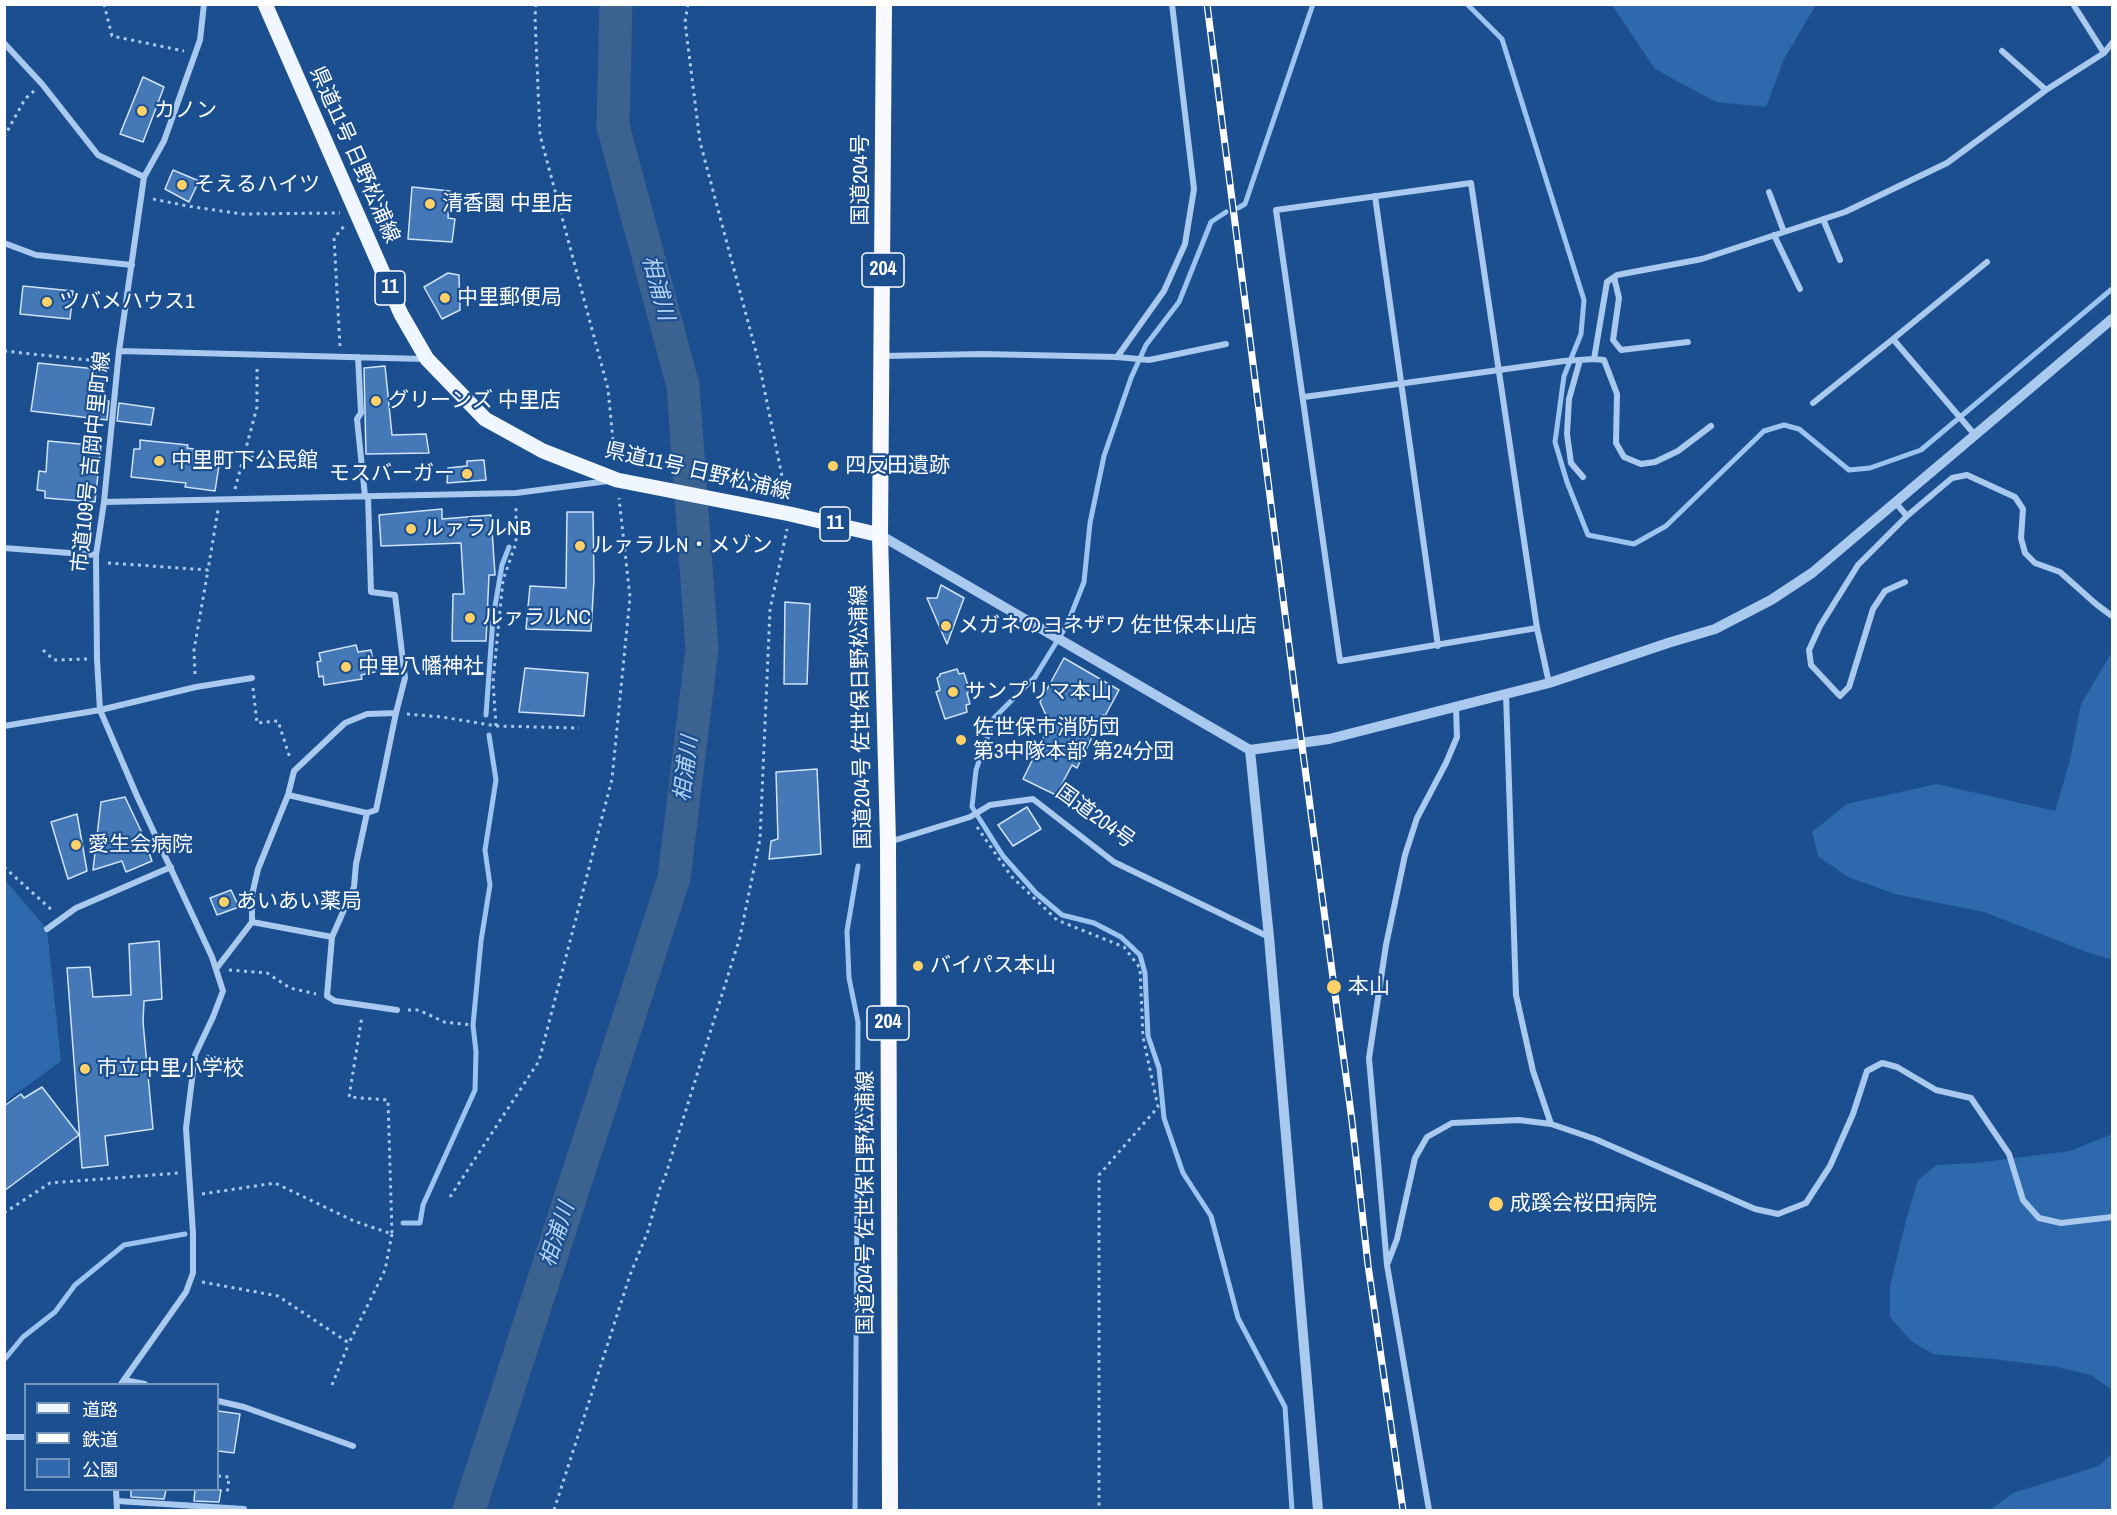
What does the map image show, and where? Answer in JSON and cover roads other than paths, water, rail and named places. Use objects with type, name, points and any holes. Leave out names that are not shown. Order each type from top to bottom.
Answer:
[{"type":"highway","name":"国道204号","points":[[880,535],[884,4]]},
{"type":"highway","name":"国道204号 佐世保日野松浦線","points":[[880,535],[888,842],[890,1510]]},
{"type":"main road","name":"県道11号 日野松浦線","points":[[266,4],[401,314],[427,359],[485,418],[543,451],[617,480],[790,514],[880,535]]},
{"type":"street","name":"市道109号 吉岡中里町線","points":[[123,1382],[186,1292],[193,1273],[192,1195],[186,1128],[195,1054],[223,991],[216,969],[100,710],[97,659],[96,559],[119,351],[144,177],[164,141],[200,40],[204,4]]},
{"type":"street","points":[[1117,357],[1164,291],[1185,244],[1194,189],[1172,4]]},
{"type":"street","points":[[2073,4],[2103,53]]},
{"type":"street","points":[[4,43],[42,84],[98,155],[144,177]]},
{"type":"street","points":[[1594,359],[1607,282],[1617,275],[1702,258],[1845,212],[1947,163],[2046,90],[2103,53],[2112,43]]},
{"type":"street","points":[[2002,51],[2046,90]]},
{"type":"street","points":[[1537,628],[1340,662],[1276,210],[1471,183],[1537,628],[1549,683]]},
{"type":"street","points":[[1769,192],[1784,232]]},
{"type":"street","points":[[1374,196],[1438,646]]},
{"type":"street","points":[[1823,219],[1840,260]]},
{"type":"street","points":[[1774,235],[1800,289]]},
{"type":"street","points":[[4,243],[36,255],[132,265]]},
{"type":"street","points":[[1813,403],[1987,262]]},
{"type":"street","points":[[1614,278],[1619,298],[1613,340],[1621,350],[1688,342]]},
{"type":"street","points":[[880,535],[1250,750],[1329,739],[1549,683],[1715,629],[1771,600],[1812,573],[1895,502],[1972,431],[2112,319]]},
{"type":"street","points":[[1893,339],[1972,431]]},
{"type":"street","points":[[882,356],[982,354],[1117,357],[1149,360],[1226,344]]},
{"type":"street","points":[[119,351],[427,359]]},
{"type":"street","points":[[288,795],[367,813],[376,810],[405,678],[395,596],[372,592],[366,496],[357,419],[361,413],[358,357]]},
{"type":"street","points":[[1304,397],[1401,382],[1594,359],[1604,360],[1617,394],[1616,443],[1624,457],[1641,464],[1655,462],[1678,451],[1711,426]]},
{"type":"street","points":[[1578,360],[1569,399],[1567,434],[1571,463],[1583,477]]},
{"type":"street","points":[[1905,582],[1885,591],[1873,609],[1849,687],[1840,696],[1811,665],[1809,650],[1820,626],[1858,565],[1907,516],[1952,478],[1967,475],[2014,496],[2023,509],[2021,538],[2025,553],[2036,563],[2060,572],[2112,616]]},
{"type":"street","points":[[104,502],[516,493],[617,480]]},
{"type":"street","points":[[1895,502],[1907,516]]},
{"type":"street","points":[[4,549],[96,559]]},
{"type":"street","points":[[4,726],[100,710],[196,687],[252,678]]},
{"type":"street","points":[[1506,694],[1516,995],[1533,1071],[1551,1124]]},
{"type":"street","points":[[1429,1510],[1387,1265],[1369,1058],[1386,945],[1406,855],[1417,818],[1446,763],[1457,736],[1456,707]]},
{"type":"street","points":[[216,969],[252,922],[252,894],[258,869],[288,795],[294,771],[345,723],[368,714],[396,713]]},
{"type":"street","points":[[1250,750],[1269,937],[1318,1510]]},
{"type":"street","name":"国道204号","points":[[888,842],[970,817],[990,805],[1032,800],[1114,862],[1269,937]]},
{"type":"street","points":[[367,813],[356,864],[354,887],[332,937],[327,996],[336,1001],[397,1010]]},
{"type":"street","points":[[47,929],[76,908],[171,867]]},
{"type":"street","points":[[252,922],[332,937]]},
{"type":"street","points":[[1387,1265],[1396,1239],[1415,1158],[1427,1137],[1452,1123],[1519,1120],[1551,1124],[1595,1139],[1755,1209],[1778,1214],[1806,1203],[1830,1166],[1867,1071],[1882,1063],[1897,1067],[1936,1090],[1971,1098],[2009,1154],[2023,1200],[2039,1218],[2061,1223],[2112,1217]]},
{"type":"street","points":[[219,1401],[244,1407],[353,1446]]},
{"type":"street","points":[[4,1437],[24,1437]]},
{"type":"street","points":[[116,1491],[117,1510]]},
{"type":"street","points":[[117,1501],[244,1509]]},
{"type":"waterway","name":"相浦川","points":[[469,1510],[674,878],[702,649],[683,386],[613,126],[616,4]]},
{"type":"waterway","points":[[1238,208],[1245,204],[1313,4]]},
{"type":"waterway","points":[[1467,4],[1502,39],[1584,300],[1581,334],[1564,376],[1555,442],[1567,482],[1588,535],[1634,544],[1666,526],[1764,431],[1784,425],[1799,429],[1849,470],[1870,468],[1921,450],[2112,289]]},
{"type":"waterway","points":[[1226,212],[1211,222],[1179,302],[1146,345],[1131,378],[1104,456],[1090,523],[1084,582],[1067,625],[1035,677],[994,718],[976,770],[972,807],[1003,856],[1036,893],[1062,915],[1094,923],[1121,937],[1140,955],[1145,973],[1148,1036],[1159,1068],[1164,1118],[1183,1173],[1211,1216],[1238,1318],[1285,1407],[1292,1510]]},
{"type":"waterway","points":[[486,715],[493,618],[502,565],[509,547]]},
{"type":"waterway","points":[[403,1223],[420,1223],[423,1205],[475,1090],[476,1052],[473,1025],[481,941],[490,885],[485,850],[496,780],[489,735]]},
{"type":"waterway","points":[[855,1510],[858,1022],[849,978],[847,931],[858,866]]},
{"type":"waterway","points":[[4,1360],[23,1337],[55,1312],[75,1285],[124,1245],[185,1234]]},
{"type":"railway","points":[[1207,4],[1352,1121],[1368,1265],[1403,1510]]},
{"type":"place","name":"カノン","points":[[142,111]]},
{"type":"place","name":"そえるハイツ","points":[[182,185]]},
{"type":"place","name":"清香園 中里店","points":[[430,204]]},
{"type":"place","name":"中里郵便局","points":[[445,298]]},
{"type":"place","name":"ツバメハウス1","points":[[47,302]]},
{"type":"place","name":"グリーンズ 中里店","points":[[376,401]]},
{"type":"place","name":"中里町下公民館","points":[[159,461]]},
{"type":"place","name":"四反田遺跡","points":[[833,466]]},
{"type":"place","name":"モスバーガー","points":[[467,474]]},
{"type":"place","name":"ルァラルNB","points":[[411,529]]},
{"type":"place","name":"ルァラルN・メゾン","points":[[580,546]]},
{"type":"place","name":"ルァラルNC","points":[[470,618]]},
{"type":"place","name":"メガネのヨネザワ 佐世保本山店","points":[[946,626]]},
{"type":"place","name":"中里八幡神社","points":[[346,667]]},
{"type":"place","name":"サンプリマ本山","points":[[953,692]]},
{"type":"place","name":"佐世保市消防団 第3中隊本部 第24分団","points":[[961,740]]},
{"type":"place","name":"愛生会病院","points":[[76,845]]},
{"type":"place","name":"あいあい薬局","points":[[224,902]]},
{"type":"place","name":"バイパス本山","points":[[918,966]]},
{"type":"place","name":"本山","points":[[1334,987]]},
{"type":"place","name":"市立中里小学校","points":[[85,1069]]},
{"type":"place","name":"成蹊会桜田病院","points":[[1496,1204]]}]
